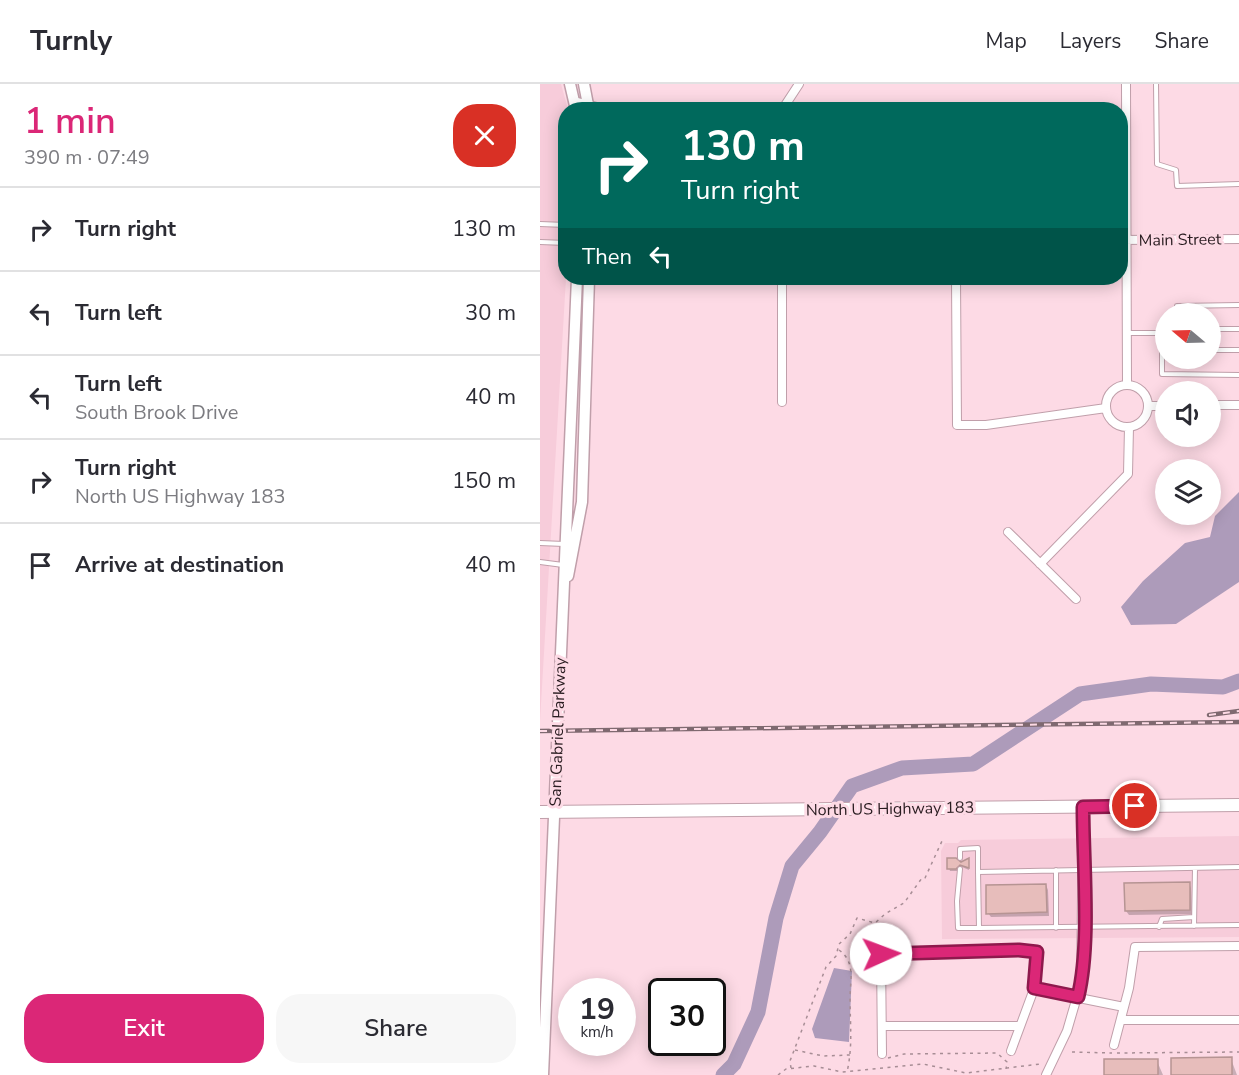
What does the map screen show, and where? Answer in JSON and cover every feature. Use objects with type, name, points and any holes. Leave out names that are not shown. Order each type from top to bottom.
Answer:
[{"type":"main road","name":"North US Highway 183","points":[[540,812],[1239,805]]},
{"type":"street","points":[[570,84],[574,102]]},
{"type":"street","points":[[584,84],[588,102]]},
{"type":"street","points":[[786,102],[799,84]]},
{"type":"street","points":[[1126,84],[1126,102]]},
{"type":"street","name":"Main Street","points":[[1128,240],[1239,239]]},
{"type":"street","name":"San Gabriel Parkway","points":[[543,1075],[577,285]]},
{"type":"street","name":"San Gabriel Parkway","points":[[563,606],[582,502],[590,285]]},
{"type":"street","points":[[782,285],[782,402]]},
{"type":"street","points":[[956,285],[957,425],[986,424],[1106,408]]},
{"type":"street","points":[[1125,285],[1127,385]]},
{"type":"street","points":[[1127,385],[1142,391],[1148,406],[1141,422],[1129,427],[1116,424],[1106,408],[1110,394],[1115,389],[1127,385]]},
{"type":"street","points":[[1221,405],[1239,405]]},
{"type":"street","points":[[1148,406],[1155,406]]},
{"type":"street","points":[[1040,564],[1128,474],[1129,427]]},
{"type":"street","points":[[1008,532],[1076,599]]},
{"type":"street","points":[[1046,1075],[1067,1031],[1081,983],[1084,928],[1083,807]]},
{"type":"street","points":[[1114,1045],[1124,1007],[1135,947],[1239,946]]},
{"type":"street","points":[[883,1059],[881,954],[1019,950],[1037,952],[1034,988],[1011,1051]]},
{"type":"street","points":[[1034,988],[1124,1007]]},
{"type":"street","points":[[1120,1020],[1239,1020]]},
{"type":"street","points":[[882,1026],[1020,1026]]},
{"type":"lane","points":[[1156,84],[1157,164],[1176,170],[1177,186],[1239,184]]},
{"type":"lane","points":[[540,224],[558,225]]},
{"type":"lane","points":[[540,242],[558,243]]},
{"type":"lane","points":[[1221,305],[1239,305]]},
{"type":"lane","points":[[1221,329],[1239,329]]},
{"type":"lane","points":[[1127,333],[1155,334]]},
{"type":"lane","points":[[1221,350],[1239,350]]},
{"type":"lane","points":[[1162,369],[1162,374],[1239,375]]},
{"type":"lane","points":[[540,543],[564,544]]},
{"type":"lane","points":[[540,562],[563,565]]},
{"type":"lane","points":[[960,858],[960,849],[978,848],[979,928]]},
{"type":"lane","points":[[978,872],[1239,867]]},
{"type":"lane","points":[[960,868],[960,889],[957,901],[958,928],[1239,925]]},
{"type":"lane","points":[[1194,926],[1195,868]]},
{"type":"lane","points":[[1056,870],[1056,928]]},
{"type":"lane","points":[[1160,927],[1162,919],[1194,917]]},
{"type":"path","points":[[790,1068],[794,1049],[826,967],[838,950],[839,944],[850,934],[856,918],[875,923],[904,903],[922,878],[925,879],[942,841]]},
{"type":"path","points":[[838,950],[847,958],[852,976],[850,1055],[847,1072]]},
{"type":"path","points":[[794,1049],[823,1056],[850,1055]]},
{"type":"path","points":[[1071,1052],[1239,1052]]},
{"type":"path","points":[[883,1067],[883,1059],[904,1054],[997,1053],[1007,1062],[1006,1069]]},
{"type":"path","points":[[778,1075],[790,1068],[814,1066],[847,1072],[923,1064],[966,1072],[1040,1064]]},
{"type":"shaded area","points":[[540,84],[561,84],[566,102],[558,102],[558,285],[566,285],[540,721]]},
{"type":"shaded area","points":[[1239,492],[1239,582],[1176,624],[1131,625],[1121,607],[1143,581],[1185,543],[1210,537],[1213,525],[1221,525],[1221,510]]},
{"type":"shaded area","points":[[1239,836],[1239,937],[942,939],[941,851],[945,843],[958,843],[961,840]]},
{"type":"shaded area","points":[[834,968],[852,971],[849,1042],[815,1038],[812,1029]]},
{"type":"building","points":[[947,858],[956,858],[961,862],[969,858],[969,868],[960,865],[956,869],[947,869]]},
{"type":"building","points":[[1190,882],[1190,910],[1125,911],[1124,883]]},
{"type":"building","points":[[1046,884],[1047,912],[986,914],[986,885]]},
{"type":"building","points":[[1232,1057],[1232,1075],[1171,1075],[1171,1058]]},
{"type":"building","points":[[1104,1059],[1158,1059],[1158,1075],[1104,1075]]},
{"type":"waterway","points":[[723,1075],[734,1064],[758,1012],[776,918],[792,866],[820,832],[852,786],[902,768],[973,764],[1080,694],[1151,684],[1223,687],[1239,681]]},
{"type":"railway","points":[[1209,715],[1239,711]]},
{"type":"railway","points":[[540,731],[1239,722]]},
{"type":"route","points":[[881,954],[1019,950],[1037,952],[1034,988],[1078,997],[1084,928],[1083,807],[1135,806]]}]
